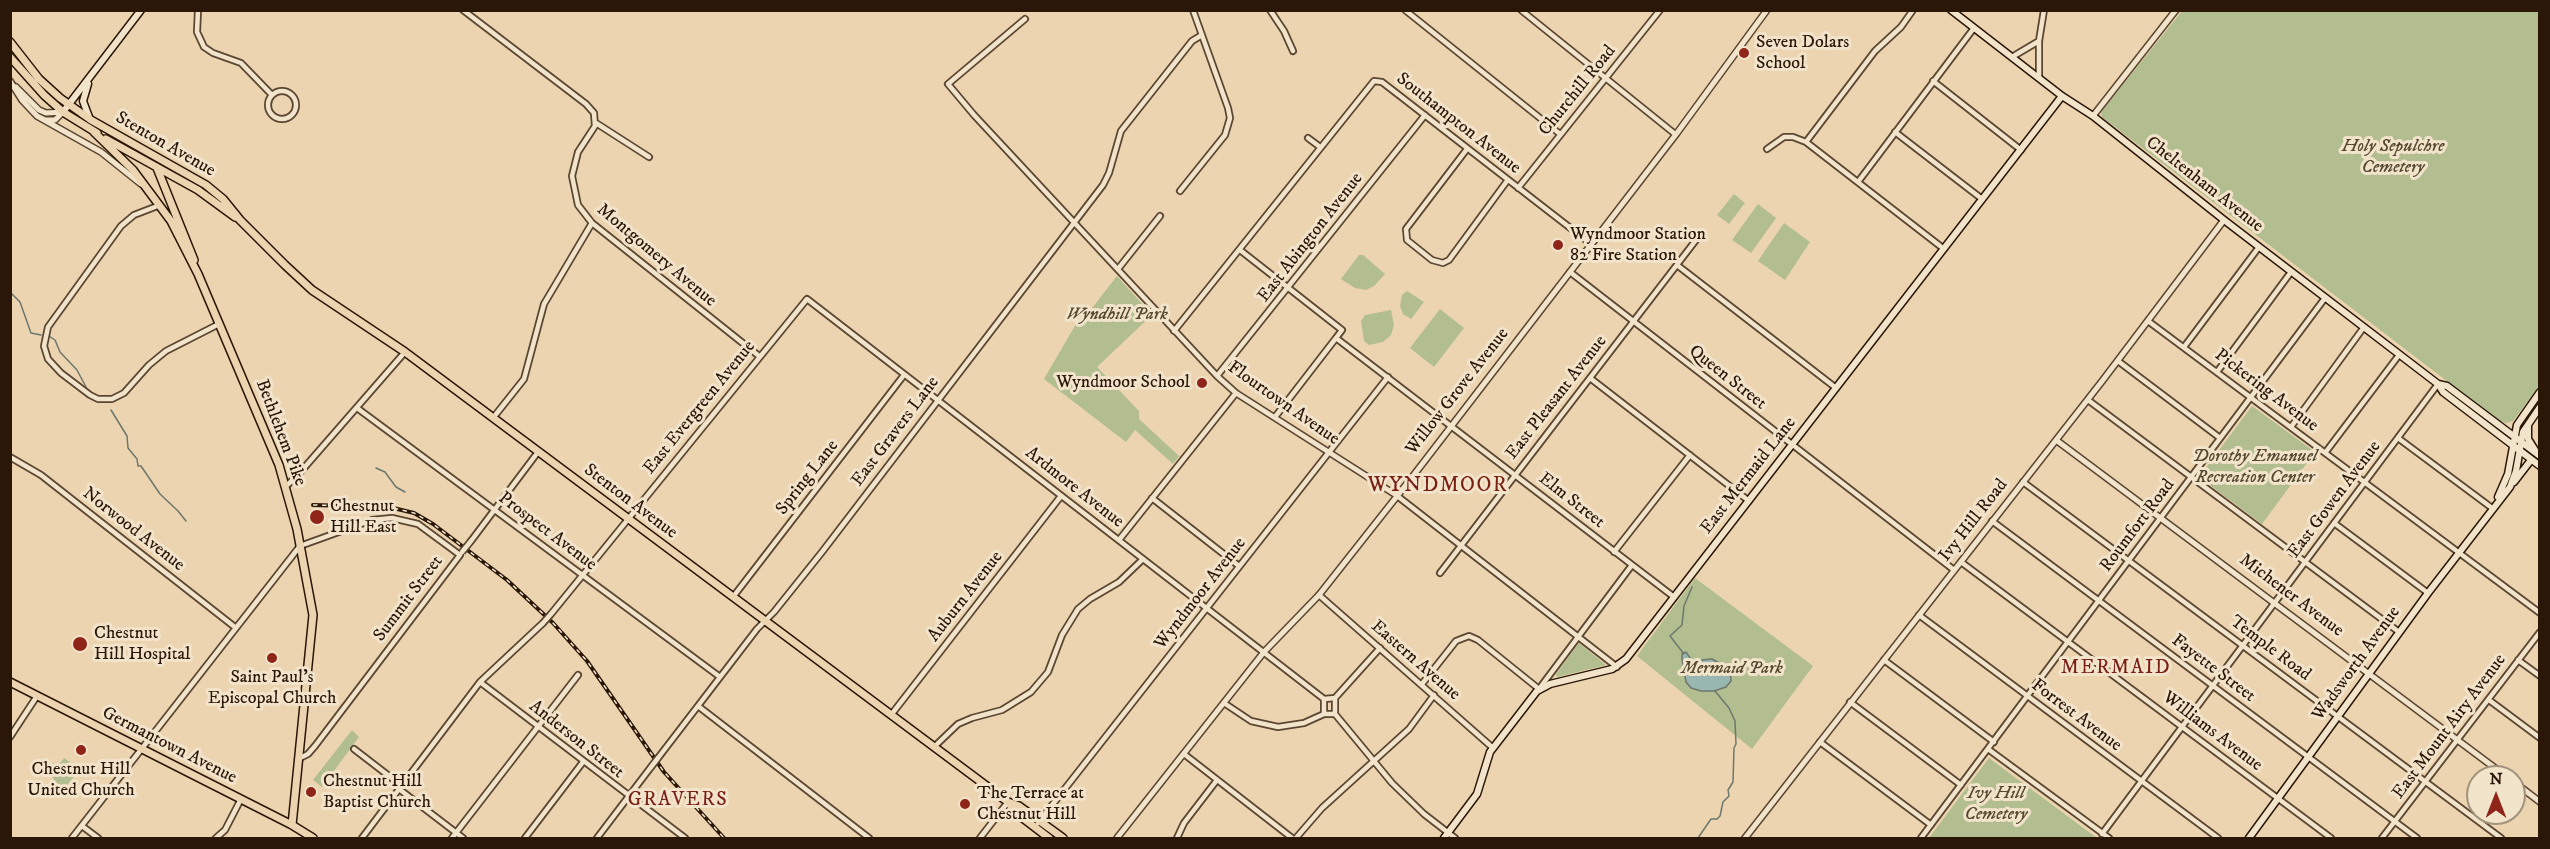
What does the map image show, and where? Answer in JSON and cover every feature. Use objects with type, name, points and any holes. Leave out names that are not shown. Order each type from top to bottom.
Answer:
[{"type":"main road","points":[[10,57],[34,85],[63,112],[141,10]]},
{"type":"main road","name":"Cheltenham Avenue","points":[[1951,10],[2062,96],[2093,116],[2540,466]]},
{"type":"main road","points":[[10,42],[39,79],[69,105]]},
{"type":"main road","points":[[89,80],[83,101],[86,114],[91,120]]},
{"type":"main road","name":"East Mermaid Lane","points":[[1617,667],[1625,661],[2062,96]]},
{"type":"main road","name":"Stenton Avenue","points":[[69,105],[91,120],[206,185],[223,199],[240,220],[305,284],[405,352],[1008,802],[1019,806],[1049,838]]},
{"type":"main road","name":"Stenton Avenue","points":[[63,112],[94,132],[198,190],[240,220]]},
{"type":"main road","name":"Bethlehem Pike","points":[[94,132],[126,163],[171,221],[198,274],[278,461],[300,546],[313,619],[292,825]]},
{"type":"main road","name":"Bethlehem Pike","points":[[142,148],[156,166],[188,242],[198,274]]},
{"type":"main road","name":"Cheltenham Avenue","points":[[2438,384],[2447,386],[2539,455]]},
{"type":"main road","name":"Wadsworth Avenue","points":[[2492,508],[2506,480],[2514,436],[2520,420],[2540,392]]},
{"type":"main road","name":"Wadsworth Avenue","points":[[2249,838],[2428,593],[2510,487],[2516,471],[2521,441],[2529,421],[2540,406]]},
{"type":"main road","points":[[2499,424],[2509,424],[2520,420]]},
{"type":"main road","points":[[2529,421],[2528,439],[2539,455]]},
{"type":"main road","points":[[2510,487],[2531,460]]},
{"type":"main road","points":[[1447,836],[1477,794],[1487,759],[1493,748],[1539,689],[1550,684],[1617,667]]},
{"type":"main road","name":"Germantown Avenue","points":[[10,682],[242,799],[314,838]]},
{"type":"main road","name":"Stenton Avenue","points":[[1037,824],[1064,838]]},
{"type":"street","points":[[198,10],[198,34],[204,47],[213,53],[241,63],[272,94]]},
{"type":"street","points":[[463,10],[586,104],[594,113],[596,123],[649,157]]},
{"type":"street","points":[[1180,192],[1223,138],[1229,124],[1228,108],[1193,10]]},
{"type":"street","points":[[1270,10],[1286,34],[1293,51]]},
{"type":"street","points":[[1405,10],[1560,134]]},
{"type":"street","points":[[1521,10],[1676,134]]},
{"type":"street","name":"Willow Grove Avenue","points":[[1117,838],[1264,652],[1319,595],[1676,134],[1767,10]]},
{"type":"street","points":[[1806,142],[1875,51],[1901,27],[1913,10]]},
{"type":"street","points":[[2039,77],[2039,41],[2044,10]]},
{"type":"street","points":[[2093,116],[2176,10]]},
{"type":"street","name":"Churchill Road","points":[[1518,188],[1657,11]]},
{"type":"street","name":"Flourtown Avenue","points":[[1025,19],[948,84],[1174,331],[1236,393],[1396,495],[1617,667]]},
{"type":"street","points":[[1858,182],[1974,28]]},
{"type":"street","name":"East Gravers Lane","points":[[597,838],[720,677],[822,552],[1075,222],[1107,178],[1121,131],[1192,41],[1202,35]]},
{"type":"street","points":[[2012,57],[2039,41]]},
{"type":"street","name":"Stenton Avenue","points":[[11,81],[39,110],[50,113],[63,112]]},
{"type":"street","name":"Stenton Avenue","points":[[11,81],[22,100],[37,116]]},
{"type":"street","name":"Southampton Avenue","points":[[1320,147],[1374,81],[1382,82],[1591,244]]},
{"type":"street","points":[[1933,81],[2020,150]]},
{"type":"street","points":[[281,91],[290,94],[296,106],[292,114],[279,118],[270,112],[268,103],[272,94],[281,91]]},
{"type":"street","points":[[37,116],[45,120],[55,120],[63,112]]},
{"type":"street","name":"East Abington Avenue","points":[[1217,376],[1425,115]]},
{"type":"street","points":[[37,116],[101,152],[150,192]]},
{"type":"street","name":"Montgomery Avenue","points":[[596,123],[577,155],[572,176],[575,199],[592,223],[759,356]]},
{"type":"street","points":[[1895,132],[1982,199]]},
{"type":"street","points":[[1767,148],[1784,137],[1794,137],[1806,142],[1944,249]]},
{"type":"street","points":[[1174,331],[1320,147],[1308,138]]},
{"type":"street","points":[[1467,149],[1407,229],[1407,240],[1432,260],[1443,263],[1449,260],[1508,181]]},
{"type":"street","points":[[160,205],[130,217],[121,226],[48,327],[44,345],[48,359],[61,373],[90,395],[103,400],[112,399],[124,393],[149,365],[166,351],[219,324]]},
{"type":"street","points":[[1118,269],[1160,216]]},
{"type":"street","name":"Ivy Hill Road","points":[[1745,838],[2088,400],[2224,220]]},
{"type":"street","points":[[493,418],[524,379],[544,304],[592,223]]},
{"type":"street","name":"East Pleasant Avenue","points":[[1440,573],[1696,240]]},
{"type":"street","points":[[2184,347],[2259,247]]},
{"type":"street","points":[[1240,249],[1341,330],[1275,417]]},
{"type":"street","points":[[1677,265],[1836,388]]},
{"type":"street","name":"Queen Street","points":[[1569,272],[1954,570]]},
{"type":"street","points":[[2217,372],[2291,272]]},
{"type":"street","name":"Roumfort Road","points":[[1988,749],[2325,298]]},
{"type":"street","name":"Ardmore Avenue","points":[[807,299],[1324,699]]},
{"type":"street","name":"East Evergreen Avenue","points":[[362,838],[480,682],[543,623],[807,299]]},
{"type":"street","name":"Pickering Avenue","points":[[2148,321],[2540,613]]},
{"type":"street","points":[[2291,427],[2364,327]]},
{"type":"street","name":"Elm Street","points":[[1336,338],[1674,597]]},
{"type":"street","points":[[285,487],[405,352]]},
{"type":"street","points":[[2325,453],[2399,355]]},
{"type":"street","points":[[2118,361],[2220,438]]},
{"type":"street","name":"Spring Lane","points":[[734,597],[904,375]]},
{"type":"street","name":"Wyndmoor Avenue","points":[[1037,824],[1388,377]]},
{"type":"street","points":[[1590,378],[1749,501]]},
{"type":"street","name":"East Gowen Avenue","points":[[2102,834],[2438,384]]},
{"type":"street","points":[[1119,540],[1236,393]]},
{"type":"street","points":[[2088,400],[2399,632]]},
{"type":"street","name":"Prospect Avenue","points":[[357,408],[720,677]]},
{"type":"street","points":[[2398,438],[2492,508]]},
{"type":"street","name":"Michener Avenue","points":[[2056,440],[2491,765]]},
{"type":"street","name":"Summit Street","points":[[298,759],[312,750],[538,452]]},
{"type":"street","points":[[1614,552],[1690,455]]},
{"type":"street","name":"Norwood Avenue","points":[[10,457],[41,475],[236,628]]},
{"type":"street","name":"Temple Road","points":[[2023,482],[2501,838]]},
{"type":"street","name":"Auburn Avenue","points":[[891,715],[1061,496]]},
{"type":"street","points":[[1152,498],[1239,566]]},
{"type":"street","points":[[72,838],[300,546],[372,520],[394,518],[415,523],[461,554]]},
{"type":"street","name":"Fayette Street","points":[[1992,521],[2417,838]]},
{"type":"street","points":[[2334,523],[2428,593]]},
{"type":"street","points":[[934,747],[958,724],[1002,710],[1031,692],[1051,666],[1062,635],[1073,616],[1089,599],[1119,582],[1143,559]]},
{"type":"street","name":"Williams Avenue","points":[[1961,562],[2331,838]]},
{"type":"street","points":[[1422,684],[1455,641],[1469,636],[1478,640],[1539,689],[1632,565]]},
{"type":"street","name":"Eastern Avenue","points":[[1319,595],[1493,748]]},
{"type":"street","name":"Forrest Avenue","points":[[1919,615],[2218,838]]},
{"type":"street","name":"East Mount Airy Avenue","points":[[2382,838],[2540,632]]},
{"type":"street","points":[[1380,648],[1335,698],[1335,714],[1402,794],[1447,836],[1455,838]]},
{"type":"street","points":[[1884,660],[1994,742]]},
{"type":"street","points":[[2518,660],[2540,676]]},
{"type":"street","points":[[452,838],[579,675]]},
{"type":"street","name":"Anderson Street","points":[[480,682],[686,838]]},
{"type":"street","points":[[1184,754],[1294,838],[1322,808],[1409,729],[1434,695]]},
{"type":"street","points":[[10,737],[37,696]]},
{"type":"street","points":[[1324,714],[1324,699],[1335,698]]},
{"type":"street","points":[[2489,700],[2540,738]]},
{"type":"street","points":[[1850,702],[1961,785]]},
{"type":"street","points":[[1224,703],[1251,721],[1278,727],[1304,723],[1324,714],[1335,714]]},
{"type":"street","points":[[698,706],[869,838]]},
{"type":"street","points":[[1820,742],[1931,825]]},
{"type":"street","points":[[354,749],[463,838]]},
{"type":"street","points":[[1922,838],[1988,749],[2109,838]]},
{"type":"street","points":[[525,838],[583,762]]},
{"type":"street","points":[[1177,838],[1182,827],[1217,780]]},
{"type":"street","points":[[2526,791],[2540,802]]},
{"type":"street","points":[[216,838],[225,830],[242,799]]},
{"type":"street","points":[[980,838],[1008,802]]},
{"type":"street","points":[[82,826],[98,838]]},
{"type":"street","points":[[225,830],[226,838]]},
{"type":"green space","name":"Holy Sepulchre Cemetery","points":[[2182,11],[2539,11],[2539,386],[2513,421],[2506,423],[2499,421],[2102,117],[2101,112]]},
{"type":"green space","points":[[1734,194],[1745,203],[1729,224],[1717,215]]},
{"type":"green space","points":[[1758,204],[1776,218],[1751,253],[1732,240]]},
{"type":"green space","points":[[1784,223],[1810,242],[1785,280],[1758,261]]},
{"type":"green space","points":[[1359,255],[1363,255],[1385,274],[1374,286],[1366,290],[1355,288],[1341,279]]},
{"type":"green space","name":"Wyndhill Park","points":[[1117,276],[1152,315],[1097,367],[1139,411],[1139,419],[1179,456],[1173,464],[1135,430],[1126,442],[1044,379],[1076,324],[1078,326]]},
{"type":"green space","points":[[1407,291],[1424,302],[1411,319],[1403,314],[1400,306],[1402,295]]},
{"type":"green space","points":[[1440,309],[1464,328],[1434,367],[1410,348]]},
{"type":"green space","points":[[1391,310],[1394,325],[1391,335],[1383,342],[1369,345],[1364,341],[1361,321],[1365,315]]},
{"type":"green space","name":"Dorothy Emanuel Recreation Center","points":[[2252,406],[2315,452],[2262,524],[2199,477]]},
{"type":"green space","name":"Mermaid Park","points":[[1695,578],[1813,666],[1752,749],[1637,656]]},
{"type":"green space","points":[[1579,643],[1606,665],[1557,677],[1556,674]]},
{"type":"green space","points":[[352,730],[359,737],[322,787],[313,780]]},
{"type":"green space","points":[[64,758],[80,769],[57,798],[45,790],[54,779],[46,772],[53,763],[58,766]]},
{"type":"green space","name":"Ivy Hill Cemetery","points":[[1989,758],[2097,838],[1929,838]]},
{"type":"water","points":[[1686,652],[1692,661],[1712,659],[1730,669],[1731,681],[1726,687],[1714,691],[1691,688],[1686,682],[1682,659],[1682,654]]},
{"type":"waterway","points":[[10,292],[20,302],[31,333],[41,335]]},
{"type":"waterway","points":[[49,336],[55,340],[60,352],[77,370],[86,387]]},
{"type":"waterway","points":[[111,410],[127,436],[128,448],[137,459],[138,466],[141,466],[160,494],[186,521]]},
{"type":"waterway","points":[[376,468],[385,472],[396,487],[405,492]]},
{"type":"waterway","points":[[1684,654],[1670,636],[1682,625],[1684,606],[1692,587]]},
{"type":"waterway","points":[[1698,838],[1711,819],[1717,819],[1720,816],[1723,802],[1729,796],[1728,790],[1733,782],[1735,721],[1729,708],[1715,691]]},
{"type":"railway","points":[[313,505],[389,507],[414,513],[433,524],[507,580],[553,623],[587,661],[664,772],[724,838]]},
{"type":"place","name":"Seven Dolars School","points":[[1744,53]]},
{"type":"place","name":"Wyndmoor Station 82 Fire Station","points":[[1558,245]]},
{"type":"place","name":"Wyndmoor School","points":[[1202,383]]},
{"type":"place","name":"Chestnut Hill East","points":[[317,517]]},
{"type":"place","name":"Chestnut Hill Hospital","points":[[80,644]]},
{"type":"place","name":"Saint Paul's Episcopal Church","points":[[272,658]]},
{"type":"place","name":"Chestnut Hill United Church","points":[[81,750]]},
{"type":"place","name":"Chestnut Hill Baptist Church","points":[[311,792]]},
{"type":"place","name":"The Terrace at Chestnut Hill","points":[[965,804]]},
{"type":"district","name":"WYNDMOOR","points":[[1438,487]]},
{"type":"district","name":"MERMAID","points":[[2116,669]]},
{"type":"district","name":"GRAVERS","points":[[678,801]]}]
